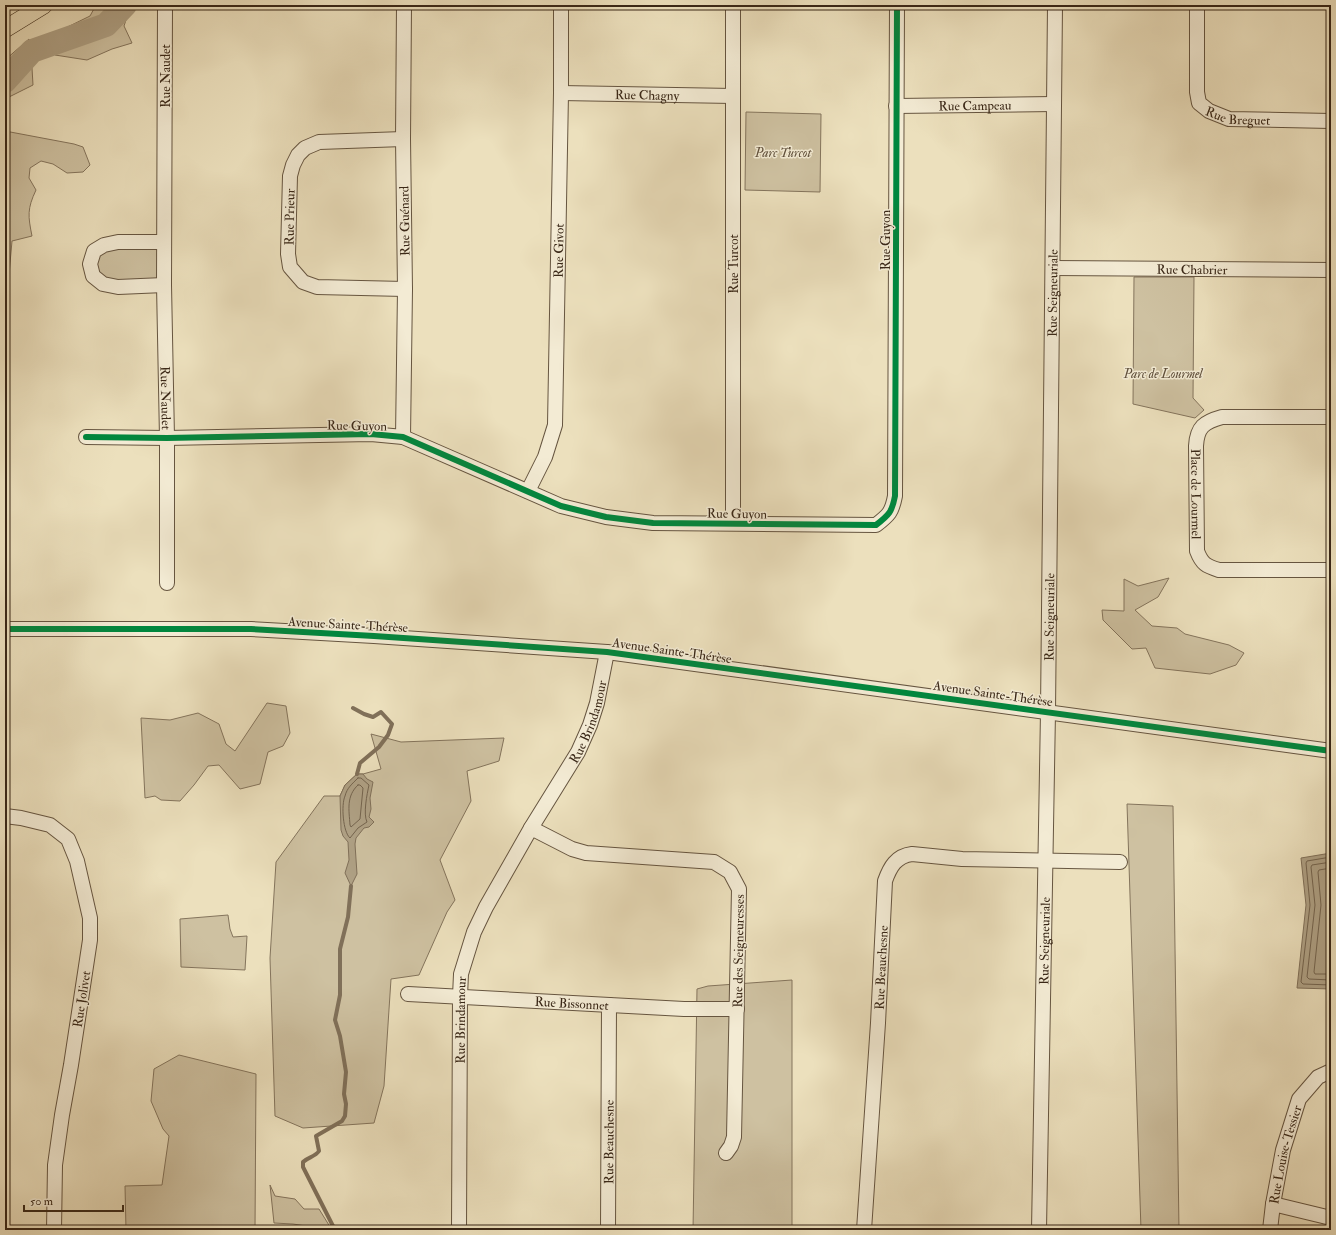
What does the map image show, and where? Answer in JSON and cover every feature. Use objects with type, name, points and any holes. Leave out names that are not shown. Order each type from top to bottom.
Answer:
[{"type":"main road","points":[[5,29],[44,5]]},
{"type":"street","name":"Rue Naudet","points":[[165,5],[164,285],[167,438],[166,584]]},
{"type":"street","name":"Rue Guénard","points":[[403,437],[405,289],[403,139],[404,5]]},
{"type":"street","name":"Rue Givot","points":[[528,491],[545,457],[556,425],[561,5]]},
{"type":"street","name":"Rue Turcot","points":[[733,5],[733,523]]},
{"type":"street","name":"Rue Guyon","points":[[86,437],[167,438],[371,434],[403,437],[561,506],[606,517],[653,523],[876,525],[885,518],[892,509],[895,496],[897,5]]},
{"type":"street","name":"Rue Seigneuriale","points":[[1039,1230],[1048,712],[1055,5]]},
{"type":"street","name":"Rue Breguet","points":[[1197,5],[1197,92],[1199,103],[1209,111],[1229,119],[1331,121]]},
{"type":"street","name":"Rue Chagny","points":[[561,93],[733,96]]},
{"type":"street","name":"Rue Campeau","points":[[896,106],[1054,104]]},
{"type":"street","name":"Rue Prieur","points":[[403,139],[319,142],[305,148],[295,160],[290,176],[288,254],[290,267],[296,275],[303,282],[317,287],[405,289]]},
{"type":"street","points":[[164,242],[118,242],[104,245],[94,252],[90,264],[93,276],[103,284],[118,287],[164,285]]},
{"type":"street","name":"Rue Chabrier","points":[[1053,268],[1331,270]]},
{"type":"street","name":"Place de Lourmel","points":[[1331,417],[1222,417],[1208,421],[1202,427],[1197,435],[1196,453],[1197,551],[1201,561],[1208,566],[1219,570],[1331,570]]},
{"type":"street","name":"Avenue Sainte-Thérèse","points":[[5,629],[251,630],[374,636],[606,652],[1331,751]]},
{"type":"street","name":"Rue Brindamour","points":[[460,1230],[461,974],[474,932],[486,907],[531,828],[578,752],[590,726],[597,703],[606,652]]},
{"type":"street","name":"Rue Jolivet","points":[[5,816],[50,825],[68,838],[77,861],[90,918],[90,940],[55,1165],[54,1230]]},
{"type":"street","name":"Rue des Seigneuresses","points":[[531,828],[572,849],[586,853],[714,862],[730,872],[739,889],[734,1137],[731,1146],[726,1153]]},
{"type":"street","name":"Rue Beauchesne","points":[[864,1230],[878,1023],[885,881],[890,868],[904,855],[912,854],[962,859],[1120,862]]},
{"type":"street","name":"Rue Bissonnet","points":[[408,994],[684,1009],[737,1009]]},
{"type":"street","name":"Rue Beauchesne","points":[[608,1230],[609,1005]]},
{"type":"street","name":"Rue Louise-Tessier","points":[[1270,1230],[1273,1204],[1283,1150],[1299,1099],[1318,1077],[1331,1072]]},
{"type":"street","points":[[1273,1204],[1331,1218]]},
{"type":"green space","points":[[96,5],[131,5],[124,26],[132,43],[112,49],[87,60],[55,55],[47,37],[90,16]]},
{"type":"green space","points":[[29,39],[34,62],[32,68],[33,85],[5,99],[5,60]]},
{"type":"green space","name":"Parc Turcot","points":[[746,112],[821,114],[820,192],[745,190]]},
{"type":"green space","points":[[5,131],[83,147],[90,165],[83,172],[67,173],[53,164],[41,161],[30,168],[29,178],[36,190],[31,202],[29,213],[32,236],[12,241],[5,320]]},
{"type":"green space","points":[[164,242],[164,285],[118,287],[93,276],[94,251]]},
{"type":"green space","name":"Parc de Lourmel","points":[[1134,277],[1194,277],[1193,398],[1204,410],[1195,418],[1133,404]]},
{"type":"green space","points":[[1169,578],[1158,597],[1135,610],[1152,626],[1177,628],[1185,634],[1229,645],[1244,653],[1236,665],[1210,674],[1155,668],[1146,648],[1132,649],[1103,620],[1102,610],[1124,611],[1124,579],[1138,586]]},
{"type":"green space","points":[[267,703],[286,706],[290,733],[283,746],[268,752],[260,784],[240,789],[219,765],[208,766],[180,801],[161,800],[155,796],[145,798],[141,718],[170,720],[198,713],[219,724],[226,744],[235,751]]},
{"type":"green space","points":[[371,734],[401,742],[504,738],[499,761],[467,771],[471,801],[440,860],[455,900],[447,912],[419,975],[391,979],[384,1086],[374,1123],[303,1128],[275,1116],[270,958],[276,862],[324,796],[340,796],[345,785],[357,774],[363,774],[381,769]]},
{"type":"green space","points":[[1127,804],[1173,806],[1179,1230],[1141,1230]]},
{"type":"green space","points":[[228,915],[233,937],[247,936],[245,970],[181,967],[180,919]]},
{"type":"green space","points":[[792,980],[792,1230],[693,1230],[697,989],[708,986]]},
{"type":"green space","points":[[179,1055],[256,1074],[255,1230],[126,1230],[125,1186],[162,1185],[169,1136],[163,1129],[151,1101],[154,1069]]},
{"type":"green space","points":[[270,1185],[275,1196],[295,1199],[304,1209],[319,1209],[332,1230],[310,1230],[306,1226],[274,1223]]},
{"type":"water","points":[[357,774],[363,774],[367,779],[373,782],[369,817],[374,822],[369,827],[364,828],[356,838],[357,874],[351,886],[345,873],[349,860],[348,842],[343,836],[341,830],[340,796],[345,785]]},
{"type":"water","points":[[1331,853],[1331,989],[1297,988],[1306,905],[1301,858]]},
{"type":"waterway","points":[[5,81],[32,51],[106,25],[125,5]]},
{"type":"waterway","points":[[353,708],[373,717],[381,712],[392,724],[388,735],[379,747],[360,763],[357,774]]},
{"type":"waterway","points":[[335,1230],[303,1167],[303,1162],[316,1155],[319,1151],[316,1136],[342,1121],[345,1116],[346,1104],[344,1094],[346,1072],[340,1036],[335,1020],[340,995],[340,949],[348,917],[351,886]]},
{"type":"cycle path","points":[[86,437],[167,438],[371,434],[403,437],[561,506],[606,517],[653,523],[876,525],[889,513],[893,506],[895,496],[897,5]]},
{"type":"cycle path","points":[[5,629],[251,629],[607,652],[1331,751]]}]
